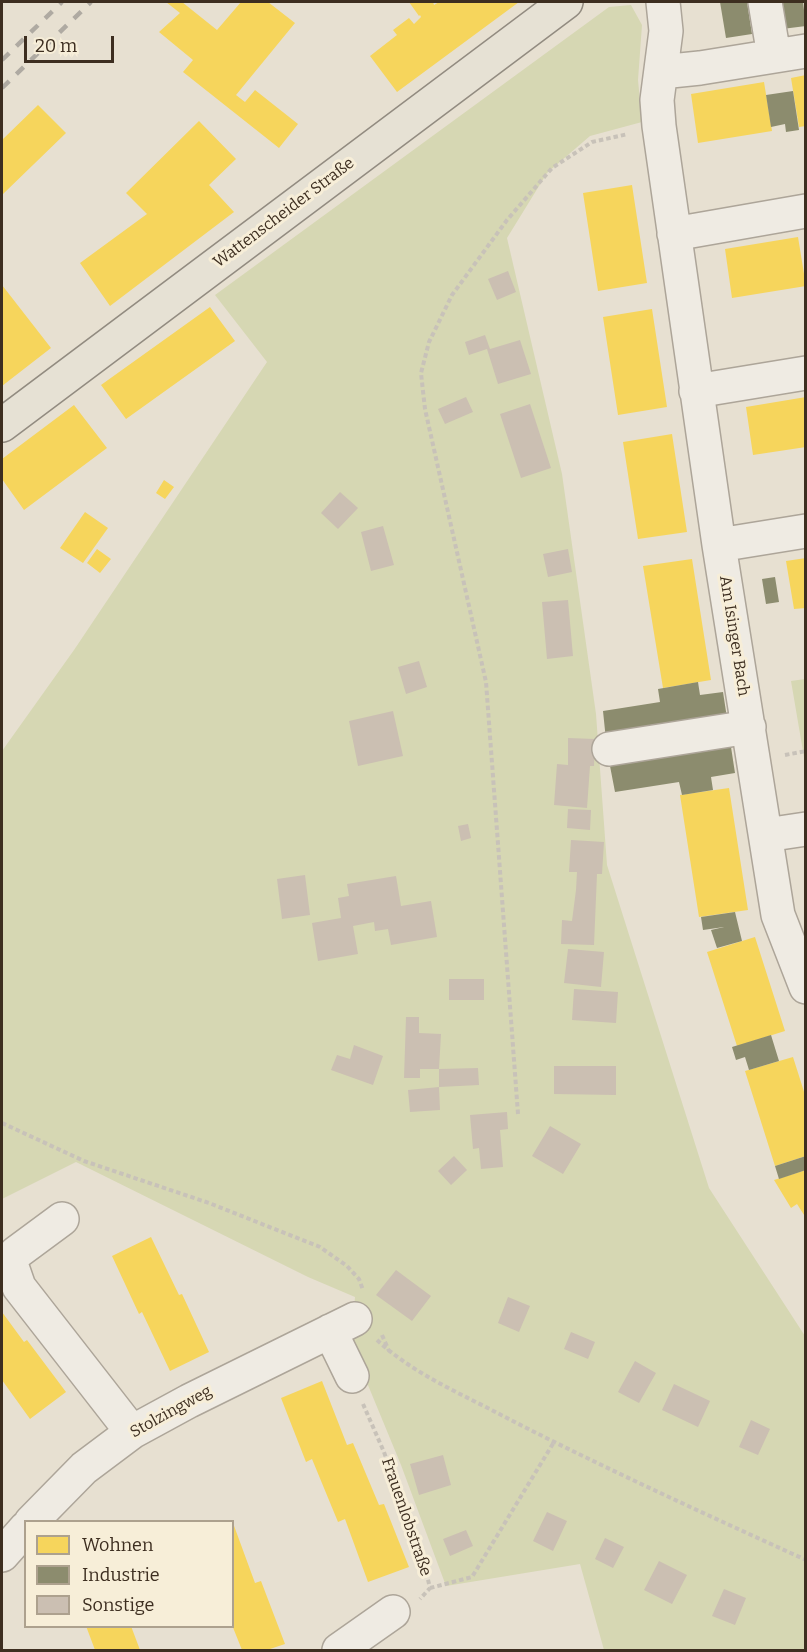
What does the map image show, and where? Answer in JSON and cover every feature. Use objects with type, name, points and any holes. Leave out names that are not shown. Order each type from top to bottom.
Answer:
[{"type":"main road","name":"Wattenscheider Straße","points":[[2,425],[566,2]]},
{"type":"street","name":"Am Isinger Bach","points":[[663,2],[666,31],[657,100],[658,126],[696,391],[778,915],[806,987]]},
{"type":"street","points":[[765,2],[774,56]]},
{"type":"street","points":[[661,72],[806,51]]},
{"type":"street","points":[[674,234],[806,210]]},
{"type":"street","points":[[696,391],[806,373]]},
{"type":"street","points":[[719,545],[806,531]]},
{"type":"street","points":[[609,749],[749,727]]},
{"type":"street","points":[[766,836],[806,829]]},
{"type":"street","points":[[62,1219],[16,1253],[10,1261],[13,1273],[19,1287],[132,1432]]},
{"type":"street","points":[[352,1376],[358,1320]]},
{"type":"street","name":"Stolzingweg","points":[[39,1520],[84,1468],[132,1432],[173,1409],[358,1320]]},
{"type":"street","name":"Stolzingweg","points":[[2,1555],[24,1534]]},
{"type":"street","points":[[339,1650],[393,1612]]},
{"type":"path","points":[[518,1114],[486,682],[425,409],[421,374],[429,342],[452,295],[507,220],[552,168],[592,142],[658,126]]},
{"type":"path","points":[[2,1123],[84,1161],[208,1203],[320,1247],[347,1266],[358,1279],[358,1320],[389,1352],[429,1378],[661,1494],[806,1560]]},
{"type":"path","points":[[358,1320],[389,1352]]},
{"type":"path","name":"Frauenlobstraße","points":[[352,1376],[388,1463],[425,1567],[430,1588],[405,1610],[393,1612]]},
{"type":"path","points":[[430,1588],[472,1577],[554,1442]]},
{"type":"green space","points":[[631,5],[642,25],[638,80],[642,122],[590,136],[547,173],[507,238],[562,474],[596,714],[607,865],[709,1188],[805,1336],[805,1650],[604,1650],[580,1564],[446,1586],[401,1465],[351,1344],[355,1297],[308,1277],[76,1162],[2,1199],[2,751],[74,650],[267,362],[215,295],[609,7]]},
{"type":"green space","points":[[806,679],[805,763],[791,681]]},
{"type":"building: Wohnen","points":[[166,2],[182,2],[217,30],[241,2],[268,2],[295,23],[236,95],[245,102],[255,90],[298,124],[279,148],[183,72],[193,60],[159,32],[180,13]]},
{"type":"building: Wohnen","points":[[409,2],[433,2],[434,5],[439,2],[519,2],[397,92],[370,56],[397,35],[393,30],[409,18],[414,24],[421,17]]},
{"type":"building: Wohnen","points":[[806,75],[806,126],[799,127],[791,78]]},
{"type":"building: Wohnen","points":[[764,82],[772,131],[698,143],[691,94]]},
{"type":"building: Wohnen","points":[[38,105],[66,133],[2,195],[2,140]]},
{"type":"building: Wohnen","points":[[199,121],[236,159],[209,185],[234,212],[110,306],[80,263],[147,214],[126,193]]},
{"type":"building: Wohnen","points":[[632,185],[647,283],[598,291],[583,193]]},
{"type":"building: Wohnen","points":[[798,237],[806,286],[732,298],[725,249]]},
{"type":"building: Wohnen","points":[[2,285],[51,348],[2,386]]},
{"type":"building: Wohnen","points":[[210,307],[235,341],[126,419],[101,385]]},
{"type":"building: Wohnen","points":[[652,309],[667,407],[618,415],[603,317]]},
{"type":"building: Wohnen","points":[[806,397],[806,447],[753,455],[746,407]]},
{"type":"building: Wohnen","points":[[74,405],[107,448],[24,510],[2,479],[2,459]]},
{"type":"building: Wohnen","points":[[672,434],[687,532],[638,539],[623,442]]},
{"type":"building: Wohnen","points":[[164,480],[174,487],[165,499],[156,493]]},
{"type":"building: Wohnen","points":[[85,512],[108,528],[83,563],[60,548]]},
{"type":"building: Wohnen","points":[[97,549],[111,559],[100,573],[87,563]]},
{"type":"building: Wohnen","points":[[806,558],[806,608],[794,609],[786,561]]},
{"type":"building: Wohnen","points":[[692,559],[711,680],[663,688],[643,566]]},
{"type":"building: Wohnen","points":[[729,788],[748,910],[699,917],[680,795]]},
{"type":"building: Wohnen","points":[[755,937],[785,1031],[737,1046],[707,952]]},
{"type":"building: Wohnen","points":[[793,1057],[806,1098],[806,1156],[775,1166],[745,1071]]},
{"type":"building: Wohnen","points":[[806,1170],[806,1218],[797,1204],[791,1208],[774,1180]]},
{"type":"building: Wohnen","points":[[151,1237],[179,1295],[182,1294],[209,1352],[170,1371],[142,1312],[139,1314],[112,1256]]},
{"type":"building: Wohnen","points":[[2,1312],[24,1342],[27,1340],[66,1392],[30,1419],[2,1380]]},
{"type":"building: Wohnen","points":[[322,1381],[347,1445],[353,1443],[379,1505],[384,1504],[409,1567],[368,1582],[345,1519],[338,1522],[312,1459],[306,1462],[281,1398]]},
{"type":"building: Wohnen","points":[[234,1526],[255,1583],[261,1581],[285,1644],[267,1650],[242,1650],[233,1628]]},
{"type":"building: Wohnen","points":[[87,1628],[132,1628],[140,1650],[95,1650]]},
{"type":"building: Industrie","points":[[720,2],[747,2],[752,34],[726,38]]},
{"type":"building: Industrie","points":[[778,2],[803,2],[806,26],[782,29]]},
{"type":"building: Industrie","points":[[793,91],[799,130],[786,132],[785,124],[771,127],[766,95]]},
{"type":"building: Industrie","points":[[775,577],[779,602],[766,604],[762,579]]},
{"type":"building: Industrie","points":[[698,682],[700,695],[723,692],[727,718],[606,740],[603,711],[660,702],[658,689]]},
{"type":"building: Industrie","points":[[731,747],[735,773],[711,777],[713,790],[682,795],[679,782],[615,792],[610,766]]},
{"type":"building: Industrie","points":[[735,912],[742,941],[717,948],[711,930],[724,927],[703,930],[701,917]]},
{"type":"building: Industrie","points":[[771,1035],[779,1061],[749,1070],[745,1057],[736,1060],[732,1047]]},
{"type":"building: Industrie","points":[[806,1156],[806,1170],[779,1179],[775,1166]]},
{"type":"building: Sonstige","points":[[508,271],[516,292],[497,300],[488,279]]},
{"type":"building: Sonstige","points":[[485,335],[490,349],[520,340],[531,374],[498,384],[487,349],[469,355],[465,342]]},
{"type":"building: Sonstige","points":[[466,397],[473,412],[445,424],[438,409]]},
{"type":"building: Sonstige","points":[[530,404],[551,468],[521,478],[500,414]]},
{"type":"building: Sonstige","points":[[340,492],[358,508],[338,529],[321,513]]},
{"type":"building: Sonstige","points":[[383,526],[394,565],[371,571],[361,532]]},
{"type":"building: Sonstige","points":[[568,549],[572,572],[548,577],[543,554]]},
{"type":"building: Sonstige","points":[[568,600],[573,656],[547,659],[542,602]]},
{"type":"building: Sonstige","points":[[419,661],[427,687],[406,694],[398,667]]},
{"type":"building: Sonstige","points":[[393,711],[403,756],[358,766],[349,721]]},
{"type":"building: Sonstige","points":[[568,738],[595,739],[594,766],[590,766],[587,808],[554,805],[557,764],[568,765]]},
{"type":"building: Sonstige","points":[[568,809],[591,810],[590,830],[567,828]]},
{"type":"building: Sonstige","points":[[468,824],[471,838],[461,841],[458,826]]},
{"type":"building: Sonstige","points":[[571,840],[604,842],[602,874],[597,874],[594,945],[561,944],[562,920],[572,921],[576,890],[577,872],[569,872]]},
{"type":"building: Sonstige","points":[[305,875],[310,915],[282,919],[277,879]]},
{"type":"building: Sonstige","points":[[396,876],[401,906],[431,901],[437,937],[391,945],[388,929],[375,931],[374,922],[353,926],[358,954],[318,961],[312,923],[341,918],[338,898],[349,896],[347,884]]},
{"type":"building: Sonstige","points":[[568,949],[604,952],[601,987],[564,983]]},
{"type":"building: Sonstige","points":[[449,979],[484,979],[484,1000],[449,1000]]},
{"type":"building: Sonstige","points":[[574,989],[618,992],[616,1023],[572,1020]]},
{"type":"building: Sonstige","points":[[406,1017],[419,1017],[419,1033],[441,1034],[439,1069],[420,1069],[420,1078],[404,1078]]},
{"type":"building: Sonstige","points":[[354,1045],[383,1056],[373,1085],[331,1070],[337,1055],[350,1059]]},
{"type":"building: Sonstige","points":[[554,1066],[616,1066],[616,1095],[554,1094]]},
{"type":"building: Sonstige","points":[[478,1068],[479,1085],[439,1087],[439,1069]]},
{"type":"building: Sonstige","points":[[439,1087],[440,1110],[410,1112],[408,1090]]},
{"type":"building: Sonstige","points":[[507,1112],[508,1129],[500,1130],[503,1167],[481,1169],[479,1148],[473,1149],[470,1115]]},
{"type":"building: Sonstige","points":[[550,1126],[581,1144],[563,1174],[532,1156]]},
{"type":"building: Sonstige","points":[[454,1156],[467,1170],[451,1185],[438,1171]]},
{"type":"building: Sonstige","points":[[396,1270],[431,1296],[412,1321],[376,1295]]},
{"type":"building: Sonstige","points":[[508,1297],[530,1306],[519,1332],[498,1323]]},
{"type":"building: Sonstige","points":[[571,1332],[595,1342],[588,1359],[564,1349]]},
{"type":"building: Sonstige","points":[[635,1361],[656,1373],[639,1403],[618,1392]]},
{"type":"building: Sonstige","points":[[674,1384],[710,1401],[698,1427],[662,1410]]},
{"type":"building: Sonstige","points":[[751,1420],[770,1429],[758,1455],[739,1447]]},
{"type":"building: Sonstige","points":[[443,1455],[451,1485],[419,1495],[410,1464]]},
{"type":"building: Sonstige","points":[[547,1512],[567,1521],[553,1551],[533,1541]]},
{"type":"building: Sonstige","points":[[466,1530],[473,1546],[450,1556],[443,1539]]},
{"type":"building: Sonstige","points":[[605,1538],[624,1547],[613,1568],[595,1559]]},
{"type":"building: Sonstige","points":[[659,1561],[687,1575],[672,1604],[644,1590]]},
{"type":"building: Sonstige","points":[[724,1589],[746,1598],[735,1625],[712,1616]]},
{"type":"railway","points":[[2,60],[62,2]]},
{"type":"railway","points":[[2,88],[91,2]]}]
